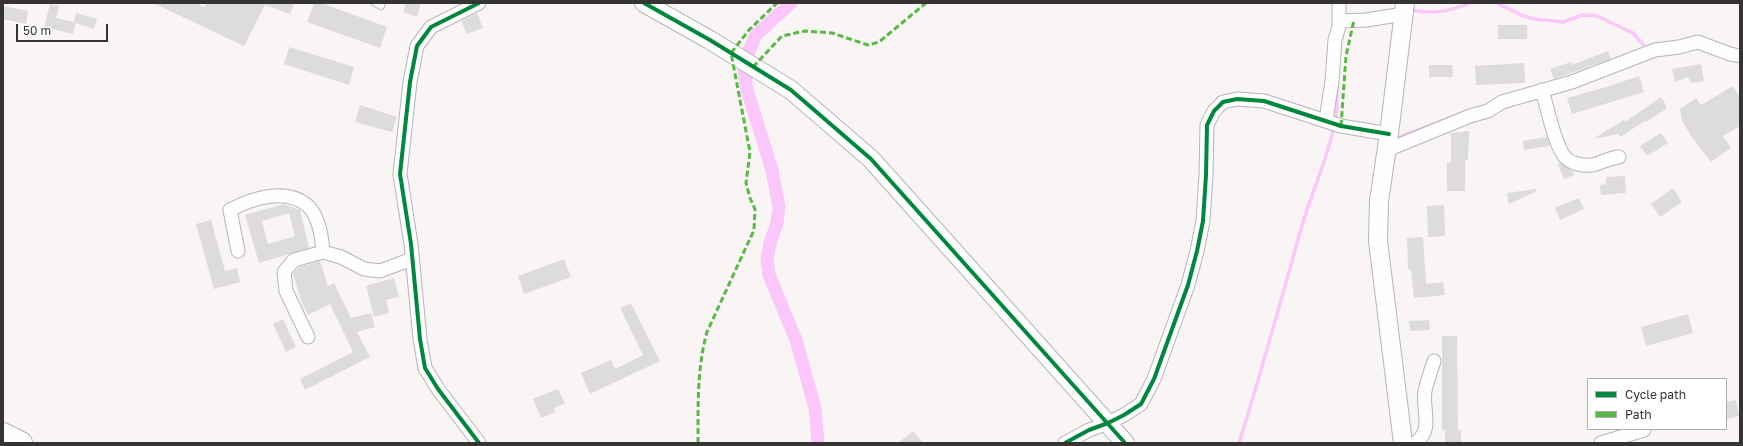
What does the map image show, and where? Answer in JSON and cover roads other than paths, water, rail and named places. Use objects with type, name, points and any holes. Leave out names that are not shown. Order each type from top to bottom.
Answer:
[{"type":"highway","points":[[3,434],[21,443]]},
{"type":"street","points":[[478,443],[438,389],[425,368],[420,339],[412,259],[400,174],[410,82],[417,46],[431,27],[479,3]]},
{"type":"street","points":[[644,3],[791,90],[871,159],[1125,443]]},
{"type":"street","points":[[1326,120],[1332,81],[1335,40],[1339,21],[1339,3]]},
{"type":"street","points":[[1339,21],[1366,20],[1404,9],[1379,201],[1378,241],[1403,443]]},
{"type":"street","points":[[1065,443],[1089,430],[1108,423],[1141,404],[1154,379],[1188,284],[1197,251],[1203,221],[1207,125],[1214,111],[1224,102],[1237,98],[1264,100],[1341,126],[1388,139],[1488,111],[1502,102],[1572,82],[1650,52],[1698,42],[1730,54],[1740,56]]},
{"type":"street","points":[[1542,90],[1557,143],[1564,156],[1570,161],[1579,164],[1592,165],[1609,158],[1619,157]]},
{"type":"street","points":[[238,251],[230,210],[244,202],[267,197],[290,196],[308,206],[321,229],[323,252]]},
{"type":"street","points":[[308,337],[286,291],[284,272],[294,260],[323,252],[341,257],[364,269],[380,271],[412,259]]},
{"type":"street","points":[[1415,443],[1421,439],[1426,429],[1425,392],[1434,361]]},
{"type":"street","points":[[1601,443],[1644,430]]},
{"type":"lane","points":[[375,3],[381,6],[382,3]]},
{"type":"waterway","points":[[791,3],[756,35],[748,53],[744,70],[747,90],[772,170],[779,207],[777,223],[770,243],[767,259],[769,275],[796,340],[815,408],[818,443]]},
{"type":"waterway","points":[[1409,10],[1433,12],[1455,8],[1470,3]]},
{"type":"waterway","points":[[1497,3],[1523,16],[1535,19],[1563,22],[1583,15],[1597,16],[1633,33],[1647,49]]},
{"type":"waterway","points":[[1335,121],[1337,109],[1337,87]]},
{"type":"waterway","points":[[1393,137],[1400,137],[1468,111]]},
{"type":"waterway","points":[[1239,443],[1264,361],[1303,222],[1324,163],[1334,127]]}]
